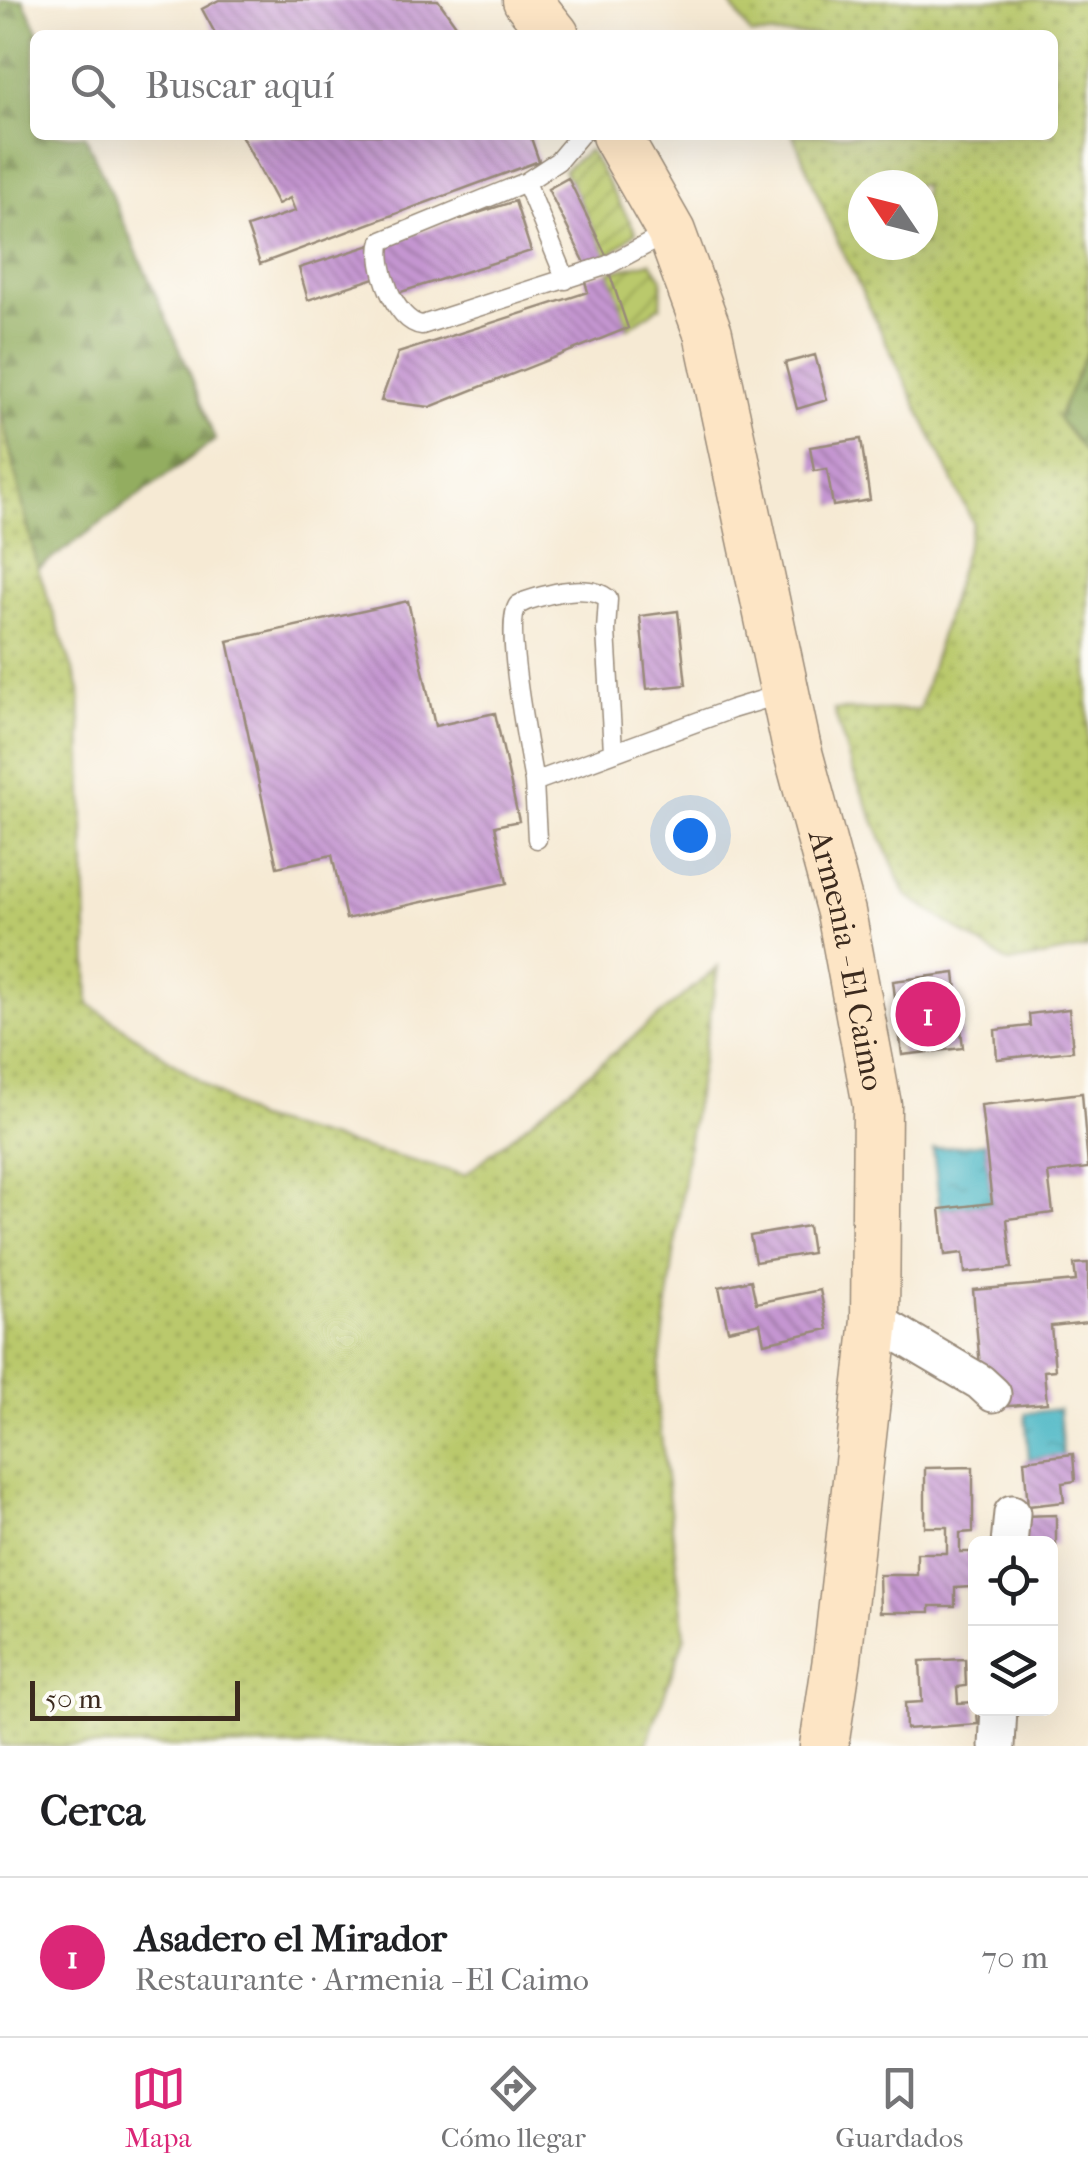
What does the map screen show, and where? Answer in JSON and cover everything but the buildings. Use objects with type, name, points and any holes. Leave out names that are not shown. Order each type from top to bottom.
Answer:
[{"type":"main road","points":[[527,0],[551,30]]},
{"type":"main road","name":"Armenia - El Caimo","points":[[619,140],[661,214],[708,333],[797,749],[841,912],[877,1105],[876,1320],[840,1640],[824,1746]]},
{"type":"street","points":[[876,1320],[980,1382],[993,1394]]},
{"type":"street","points":[[997,1746],[998,1716]]},
{"type":"lane","points":[[576,140],[558,161],[526,182],[382,240],[379,255],[396,309],[406,321],[422,325],[608,265],[661,214]]},
{"type":"lane","points":[[526,182],[566,280]]},
{"type":"lane","points":[[538,839],[534,782],[518,688],[512,617],[518,605],[589,590],[608,599],[606,631],[613,751]]},
{"type":"lane","points":[[534,782],[785,693]]},
{"type":"green space","points":[[0,0],[23,0],[38,30],[30,30],[30,140],[87,140],[188,368],[215,440],[38,569],[0,407]]},
{"type":"green space","points":[[728,0],[1088,0],[1088,349],[1058,418],[1088,456],[1088,948],[1009,963],[906,895],[852,769],[834,710],[919,710],[973,523],[833,231],[795,140],[1058,140],[1058,30],[748,30]]},
{"type":"green space","points":[[589,150],[636,232],[607,257],[564,170]]},
{"type":"green space","points":[[651,262],[662,278],[661,306],[628,328],[609,272]]},
{"type":"green space","points":[[1088,349],[1088,456],[1058,418]]},
{"type":"green space","points":[[0,407],[38,569],[80,690],[89,1004],[253,1118],[465,1175],[718,967],[689,1139],[656,1393],[685,1636],[646,1746],[0,1746]]},
{"type":"water","points":[[985,1143],[992,1203],[940,1209],[933,1149]]},
{"type":"water","points":[[1059,1409],[1063,1456],[1029,1459],[1025,1413]]},
{"type":"place","name":"Asadero el Mirador","points":[[928,1014]]}]
